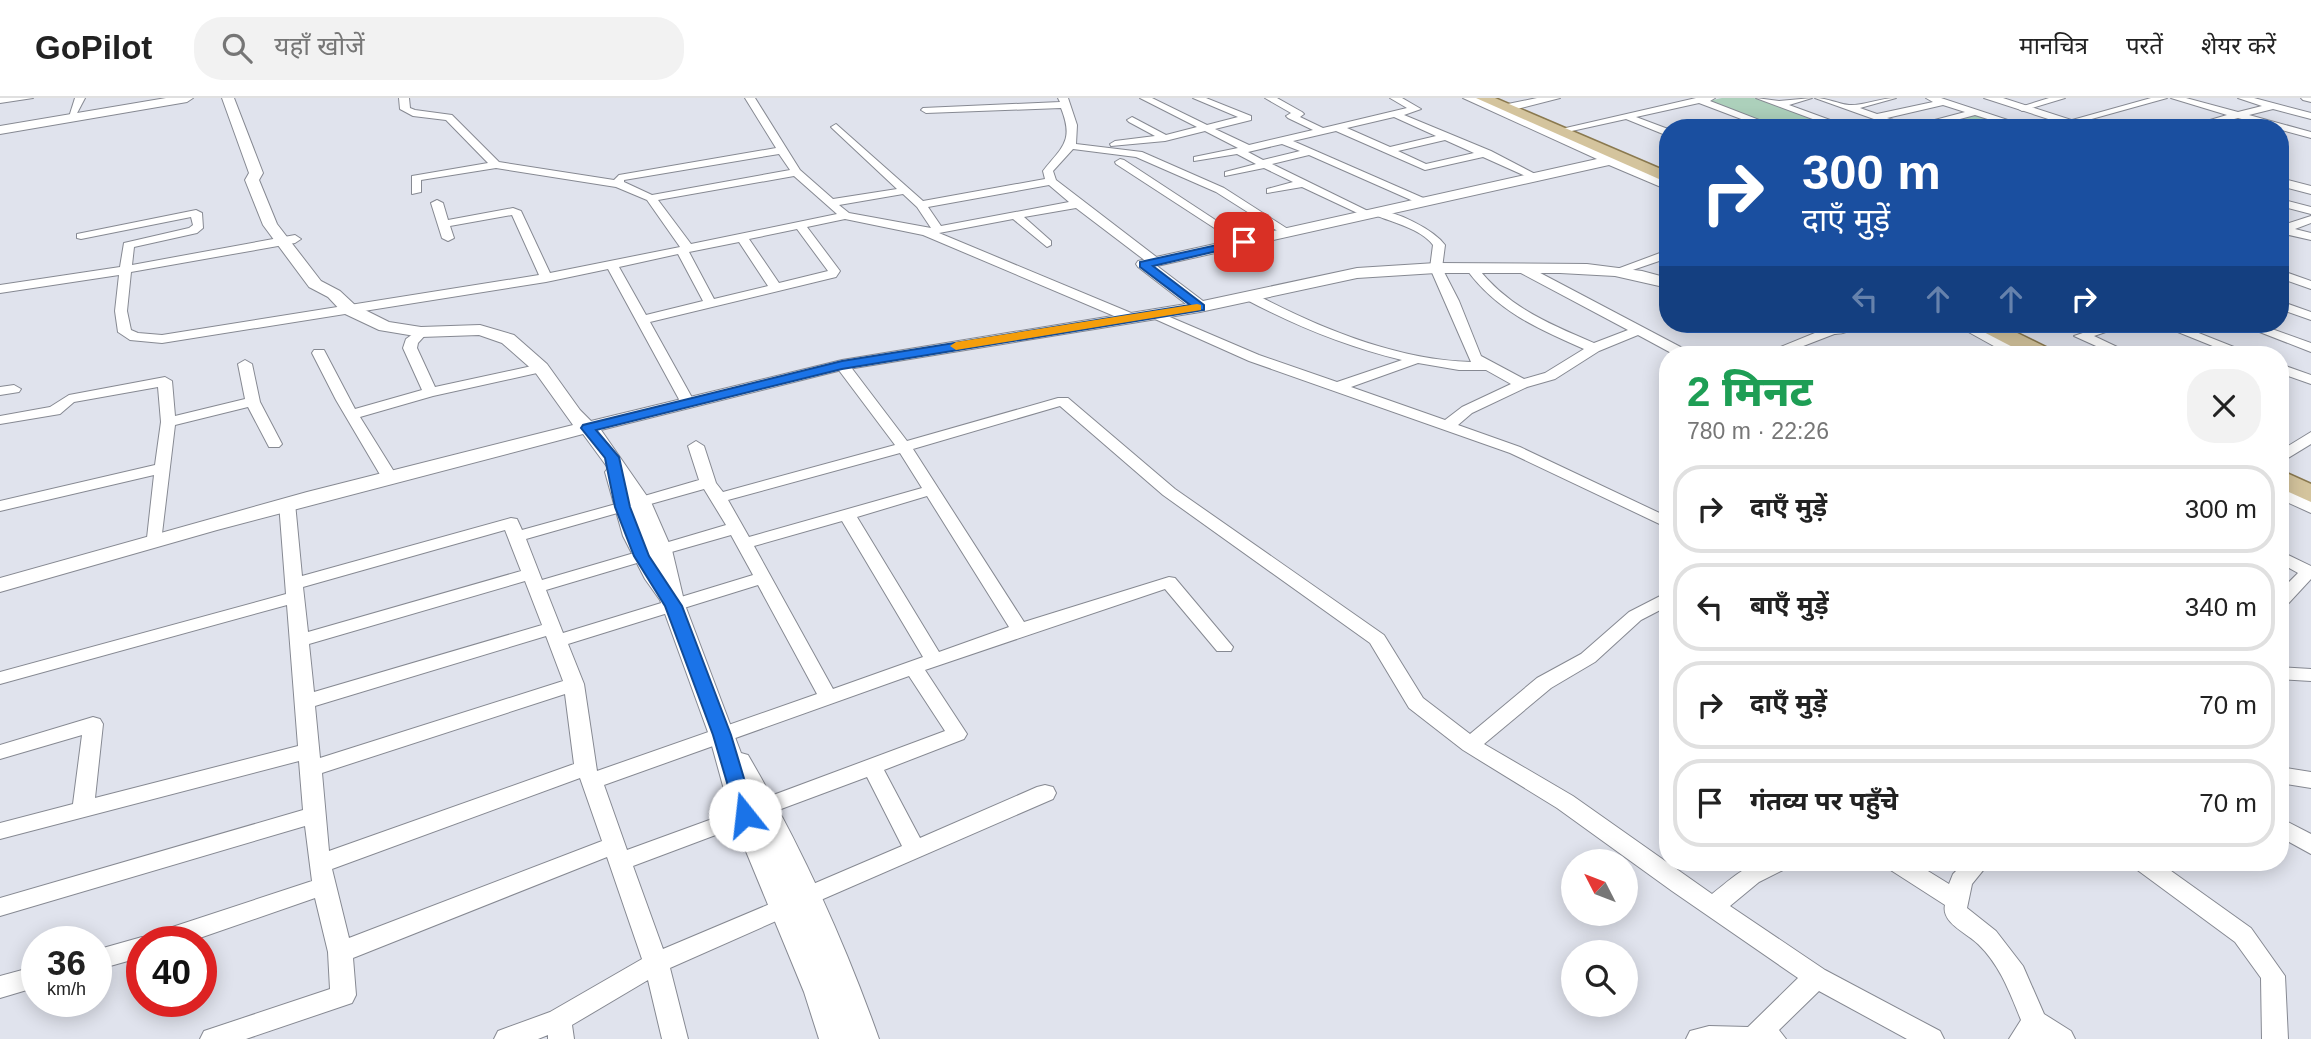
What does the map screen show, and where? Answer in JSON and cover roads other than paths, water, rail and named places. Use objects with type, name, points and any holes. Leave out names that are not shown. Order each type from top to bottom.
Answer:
[{"type":"main road","points":[[1495,106],[1615,159],[1659,175]]},
{"type":"main road","points":[[2001,333],[2026,346]]},
{"type":"main road","points":[[2289,483],[2311,494]]},
{"type":"street","points":[[0,100],[28,98]]},
{"type":"street","points":[[72,115],[80,98]]},
{"type":"street","points":[[0,129],[170,98]]},
{"type":"street","points":[[0,129],[187,98]]},
{"type":"street","points":[[229,98],[256,173],[252,180],[261,209],[288,240],[315,284],[334,293],[356,313],[384,326],[421,332],[461,330]]},
{"type":"street","points":[[404,98],[405,109],[413,113],[449,117],[496,165]]},
{"type":"street","points":[[750,98],[796,172],[845,216]]},
{"type":"street","points":[[948,98],[926,110],[993,108],[1064,101],[1073,118],[1074,131],[1070,146],[1048,171],[1051,181],[1154,262]]},
{"type":"street","points":[[993,108],[1006,98]]},
{"type":"street","points":[[1146,99],[1162,98]]},
{"type":"street","points":[[1091,148],[1165,138],[1248,118],[1198,98]]},
{"type":"street","points":[[1270,98],[1299,114],[1292,116],[1324,131]]},
{"type":"street","points":[[1198,159],[1416,109],[1395,98]]},
{"type":"street","points":[[1469,98],[1495,106],[1554,98]]},
{"type":"street","points":[[1495,106],[1534,98]]},
{"type":"street","points":[[1554,132],[1710,98]]},
{"type":"street","points":[[1761,98],[1822,119]]},
{"type":"street","points":[[1780,104],[1807,98]]},
{"type":"street","points":[[1819,98],[1883,119]]},
{"type":"street","points":[[1849,108],[1891,98]]},
{"type":"street","points":[[1931,98],[1998,119]]},
{"type":"street","points":[[1990,98],[2060,119]]},
{"type":"street","points":[[2022,108],[2060,98]]},
{"type":"street","points":[[2082,119],[2162,98]]},
{"type":"street","points":[[2176,98],[2254,119]]},
{"type":"street","points":[[2244,98],[2311,116]]},
{"type":"street","points":[[2306,98],[2311,99]]},
{"type":"street","points":[[1146,99],[1206,128],[1264,164],[1303,183],[1433,237],[1439,245],[1436,268],[1453,301],[1475,358],[1485,366],[1522,384]]},
{"type":"street","points":[[1699,100],[1750,119]]},
{"type":"street","points":[[1877,117],[1943,102]]},
{"type":"street","points":[[2219,119],[2273,106]]},
{"type":"street","points":[[1948,119],[1975,112]]},
{"type":"street","points":[[1397,115],[1536,177]]},
{"type":"street","points":[[1626,117],[1659,130]]},
{"type":"street","points":[[1132,120],[1165,138]]},
{"type":"street","points":[[836,127],[902,191],[921,205],[932,231]]},
{"type":"street","points":[[1338,128],[1425,167],[1487,153]]},
{"type":"street","points":[[2289,129],[2311,135]]},
{"type":"street","points":[[1387,151],[1449,136]]},
{"type":"street","points":[[1285,141],[1424,202]]},
{"type":"street","points":[[1070,146],[1138,154],[1220,190],[1288,233]]},
{"type":"street","points":[[619,184],[619,178],[783,150]]},
{"type":"street","points":[[1229,174],[1309,152]]},
{"type":"street","points":[[1200,307],[1144,264],[1615,159],[1659,181]]},
{"type":"street","points":[[1120,162],[1244,242]]},
{"type":"street","points":[[416,192],[416,178],[441,168],[496,165],[619,184],[651,198],[685,250],[711,304]]},
{"type":"street","points":[[651,198],[796,172]]},
{"type":"street","points":[[921,205],[1051,181]]},
{"type":"street","points":[[1271,191],[1303,183]]},
{"type":"street","points":[[2289,184],[2311,190]]},
{"type":"street","points":[[831,203],[902,191]]},
{"type":"street","points":[[437,203],[448,238]]},
{"type":"street","points":[[932,231],[1078,204]]},
{"type":"street","points":[[2289,205],[2311,211]]},
{"type":"street","points":[[444,224],[513,211],[517,214],[546,278]]},
{"type":"street","points":[[81,236],[195,213],[199,226],[193,231],[128,245],[121,315],[125,332],[135,337],[185,336],[356,313],[612,265],[845,216],[932,231],[1131,318]]},
{"type":"street","points":[[1014,214],[1047,243]]},
{"type":"street","points":[[2289,227],[2311,219]]},
{"type":"street","points":[[643,320],[825,277],[834,271],[800,225]]},
{"type":"street","points":[[2289,231],[2311,237]]},
{"type":"street","points":[[742,238],[776,288]]},
{"type":"street","points":[[0,289],[127,270],[288,240]]},
{"type":"street","points":[[1615,272],[1659,257]]},
{"type":"street","points":[[612,265],[688,403]]},
{"type":"street","points":[[0,585],[155,538],[287,503],[842,365],[1200,307],[1357,273],[1436,268],[1523,269],[1615,272],[1659,280]]},
{"type":"street","points":[[1523,269],[1668,346]]},
{"type":"street","points":[[1473,270],[1487,291],[1528,320],[1594,348]]},
{"type":"street","points":[[2289,277],[2311,285]]},
{"type":"street","points":[[1249,296],[1280,314],[1417,359],[1461,368],[1485,366]]},
{"type":"street","points":[[2289,309],[2311,316]]},
{"type":"street","points":[[356,313],[500,336],[523,350],[541,368],[573,414],[611,457],[673,606],[722,735],[795,902],[842,980],[862,1039]]},
{"type":"street","points":[[1153,315],[1254,358],[1515,450],[1659,519]]},
{"type":"street","points":[[1448,425],[1467,410],[1522,384],[1550,376],[1594,348],[1639,330]]},
{"type":"street","points":[[421,332],[411,342],[410,348],[430,392]]},
{"type":"street","points":[[1792,346],[1824,333]]},
{"type":"street","points":[[1980,333],[2006,346]]},
{"type":"street","points":[[2091,333],[2081,336],[2105,346]]},
{"type":"street","points":[[2178,333],[2215,346]]},
{"type":"street","points":[[2187,333],[2219,346]]},
{"type":"street","points":[[2271,333],[2311,348]]},
{"type":"street","points":[[2254,346],[2277,335]]},
{"type":"street","points":[[319,353],[331,382],[390,478]]},
{"type":"street","points":[[1338,387],[1417,359]]},
{"type":"street","points":[[245,364],[253,402],[274,444]]},
{"type":"street","points":[[842,365],[904,447],[1020,630]]},
{"type":"street","points":[[353,414],[430,392],[541,368]]},
{"type":"street","points":[[2289,374],[2311,380]]},
{"type":"street","points":[[0,420],[55,411],[69,400],[164,381],[167,422],[155,538]]},
{"type":"street","points":[[516,537],[631,504],[713,490],[904,447],[1063,401],[1169,492],[1377,639],[1416,703],[1470,745],[1565,802],[1659,869]]},
{"type":"street","points":[[167,422],[253,402]]},
{"type":"street","points":[[2289,452],[2311,437]]},
{"type":"street","points":[[696,446],[713,490],[828,697]]},
{"type":"street","points":[[0,506],[163,468]]},
{"type":"street","points":[[299,641],[533,581],[651,553],[847,514],[931,490]]},
{"type":"street","points":[[2289,496],[2311,507]]},
{"type":"street","points":[[214,1039],[342,995],[340,952],[322,875],[314,815],[287,503]]},
{"type":"street","points":[[847,514],[934,660]]},
{"type":"street","points":[[0,678],[511,523],[573,684],[589,775],[656,963],[675,1039]]},
{"type":"street","points":[[2289,561],[2310,572],[2289,593]]},
{"type":"street","points":[[304,702],[554,634],[673,606],[763,578]]},
{"type":"street","points":[[196,926],[322,875],[589,775],[722,735],[1020,630],[1169,582],[1224,647]]},
{"type":"street","points":[[1470,745],[1544,683],[1588,658],[1635,616],[1659,602]]},
{"type":"street","points":[[340,952],[618,854],[755,811],[957,734],[913,667]]},
{"type":"street","points":[[2289,674],[2311,676]]},
{"type":"street","points":[[0,831],[310,760],[573,684]]},
{"type":"street","points":[[0,752],[93,724],[83,811]]},
{"type":"street","points":[[872,766],[915,850]]},
{"type":"street","points":[[2289,776],[2311,780]]},
{"type":"street","points":[[507,1039],[560,1029],[656,963],[1045,793]]},
{"type":"street","points":[[0,907],[314,815]]},
{"type":"street","points":[[2289,832],[2311,845]]},
{"type":"street","points":[[1662,871],[1816,977],[1931,1039]]},
{"type":"street","points":[[1713,907],[1761,871]]},
{"type":"street","points":[[1910,871],[1957,901]]},
{"type":"street","points":[[1970,871],[1961,880],[1955,912],[1988,938],[2014,973],[2028,1030],[2062,1039]]},
{"type":"street","points":[[2155,871],[2243,935],[2273,976],[2275,1039]]},
{"type":"street","points":[[795,902],[836,1039]]},
{"type":"street","points":[[1699,1039],[1764,1038],[1816,977]]},
{"type":"street","points":[[0,987],[21,981]]}]
